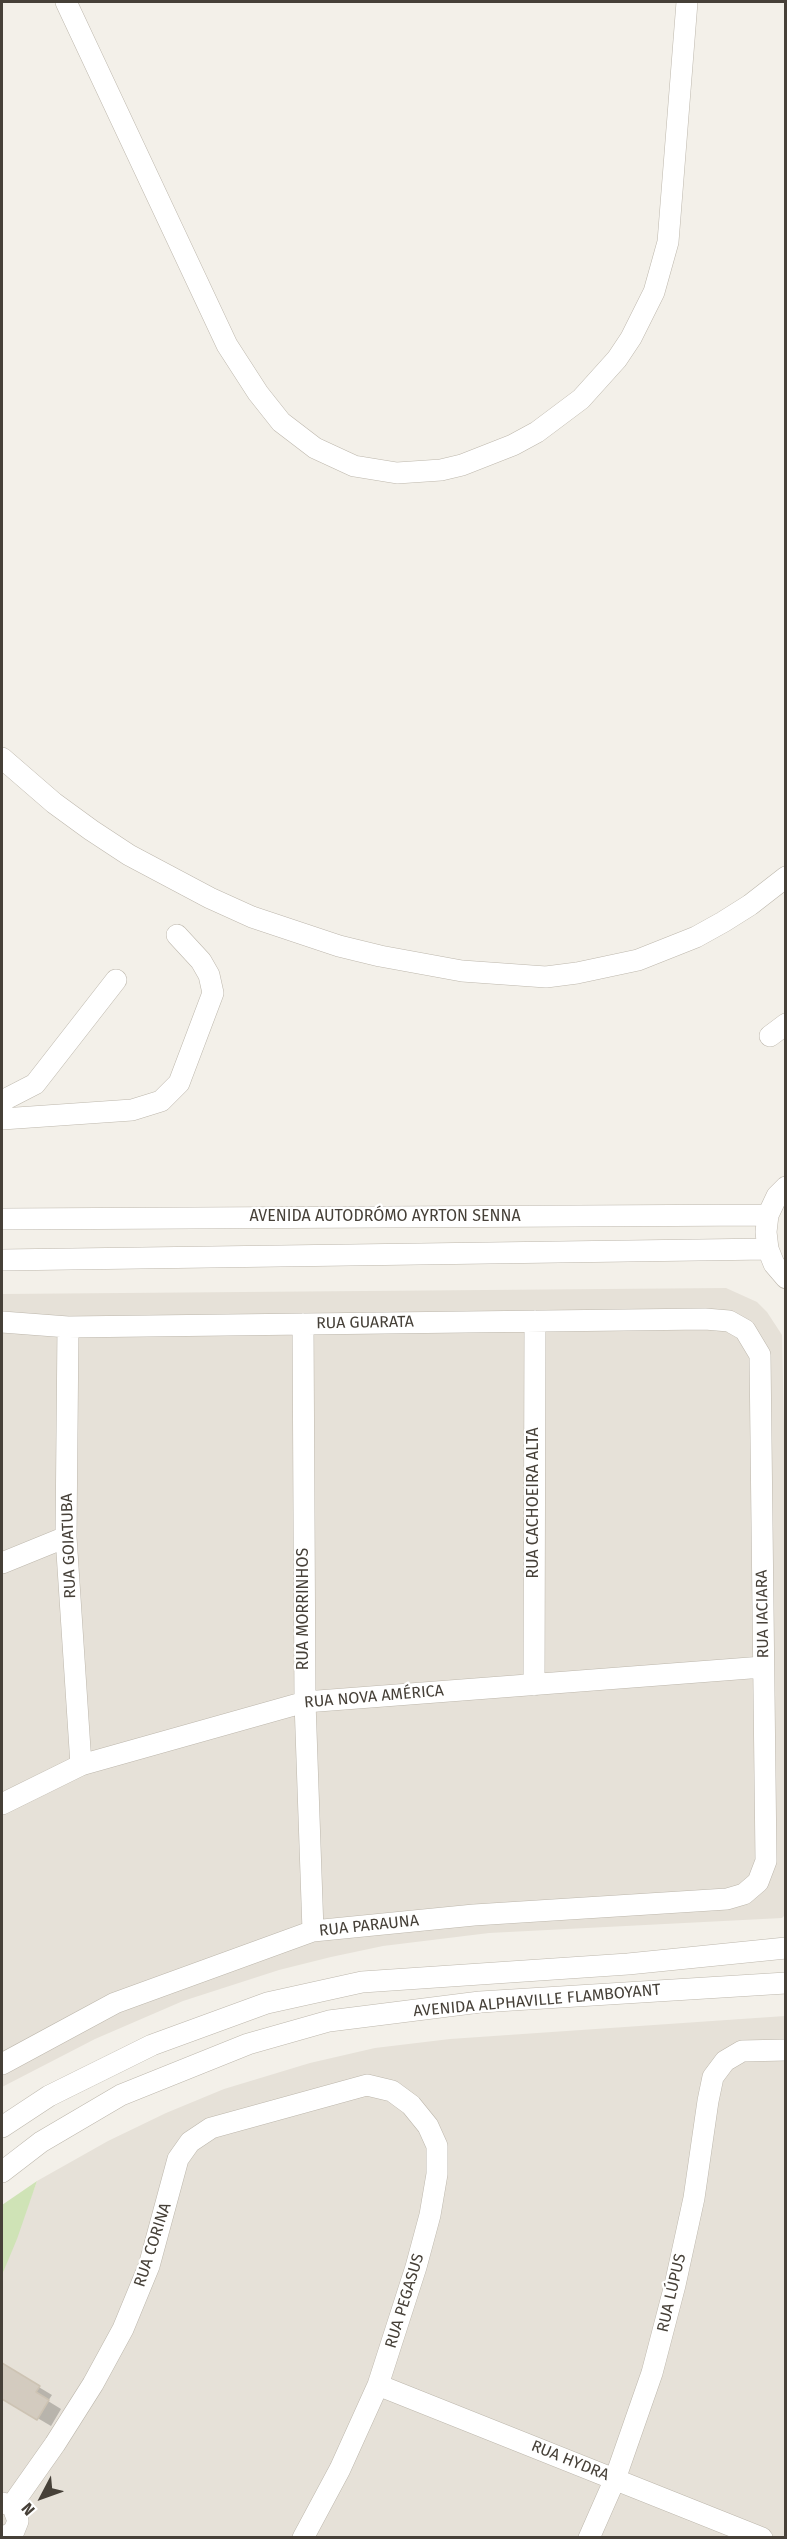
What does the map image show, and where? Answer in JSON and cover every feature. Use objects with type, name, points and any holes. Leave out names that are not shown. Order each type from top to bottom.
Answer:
[{"type":"street","points":[[66,2],[227,345],[258,393],[281,422],[315,448],[354,466],[397,473],[441,470],[462,465],[505,449],[537,432],[581,399],[617,359],[631,338],[654,292],[668,242],[687,2]]},
{"type":"street","points":[[2,758],[54,803],[91,830],[139,860],[210,898],[252,917],[339,946],[380,957],[452,969],[546,977],[638,960],[696,937],[723,922],[750,905],[786,877]]},
{"type":"street","points":[[2,1119],[132,1110],[161,1101],[179,1083],[213,993],[209,975],[201,961],[177,935]]},
{"type":"street","points":[[2,1101],[35,1084],[116,980]]},
{"type":"street","points":[[786,1187],[777,1196],[768,1215],[766,1232],[768,1248],[774,1264],[786,1278]]},
{"type":"street","name":"AVENIDA AUTODRÓMO AYRTON SENNA","points":[[2,1219],[768,1215]]},
{"type":"street","points":[[2,1260],[768,1248]]},
{"type":"street","name":"RUA GUARATA","points":[[2,1322],[68,1327],[705,1319],[729,1321]]},
{"type":"street","name":"RUA CACHOEIRA ALTA","points":[[534,1685],[535,1321]]},
{"type":"street","name":"RUA IACIARA","points":[[727,1899],[744,1894],[758,1882],[766,1861],[760,1355],[745,1330],[729,1321]]},
{"type":"street","name":"RUA MORRINHOS","points":[[303,1324],[305,1702],[313,1931]]},
{"type":"street","name":"RUA GOIATUBA","points":[[68,1327],[66,1537],[81,1765]]},
{"type":"street","points":[[2,1563],[66,1537]]},
{"type":"street","name":"RUA NOVA AMÉRICA","points":[[2,1804],[81,1765],[305,1702],[763,1667]]},
{"type":"street","name":"RUA PARAUNA","points":[[2,2064],[115,2002],[313,1931],[474,1915],[727,1899]]},
{"type":"street","name":"AVENIDA ALPHAVILLE FLAMBOYANT","points":[[2,2127],[49,2096],[152,2045],[267,2002],[362,1982],[628,1964],[786,1948]]},
{"type":"street","points":[[628,1964],[631,1993]]},
{"type":"street","name":"AVENIDA ALPHAVILLE FLAMBOYANT","points":[[2,2172],[41,2142],[121,2095],[248,2044],[329,2021],[480,2002],[786,1983]]},
{"type":"street","name":"RUA LÚPUS","points":[[589,2538],[615,2479],[652,2373],[675,2285],[694,2198],[713,2077],[725,2061],[742,2052],[786,2050]]},
{"type":"street","name":"RUA PEGASUS","points":[[303,2538],[340,2469],[378,2385],[416,2267],[430,2216],[437,2174],[437,2146],[429,2126],[411,2105],[392,2091],[367,2085]]},
{"type":"street","name":"RUA CORINA","points":[[7,2504],[87,2394],[123,2329],[149,2266],[178,2159],[190,2142],[211,2128],[367,2085]]},
{"type":"street","name":"RUA HYDRA","points":[[378,2385],[762,2538]]},
{"type":"street","points":[[7,2504],[18,2520],[13,2535]]},
{"type":"shaded area","points":[[726,1288],[757,1302],[767,1312],[782,1335],[786,1518],[786,1914],[782,1918],[489,1933],[383,1946],[331,1957],[279,1970],[183,2001],[95,2039],[2,2087],[2,1294]]},
{"type":"shaded area","points":[[785,2016],[785,2537],[2,2538],[2,2275],[37,2181],[108,2141],[166,2113],[224,2089],[310,2063],[375,2048],[450,2039]]},
{"type":"green space","points":[[37,2181],[17,2239],[2,2275],[2,2205]]},
{"type":"building","points":[[2,2363],[40,2386],[36,2392],[49,2400],[37,2420],[2,2399]]}]
